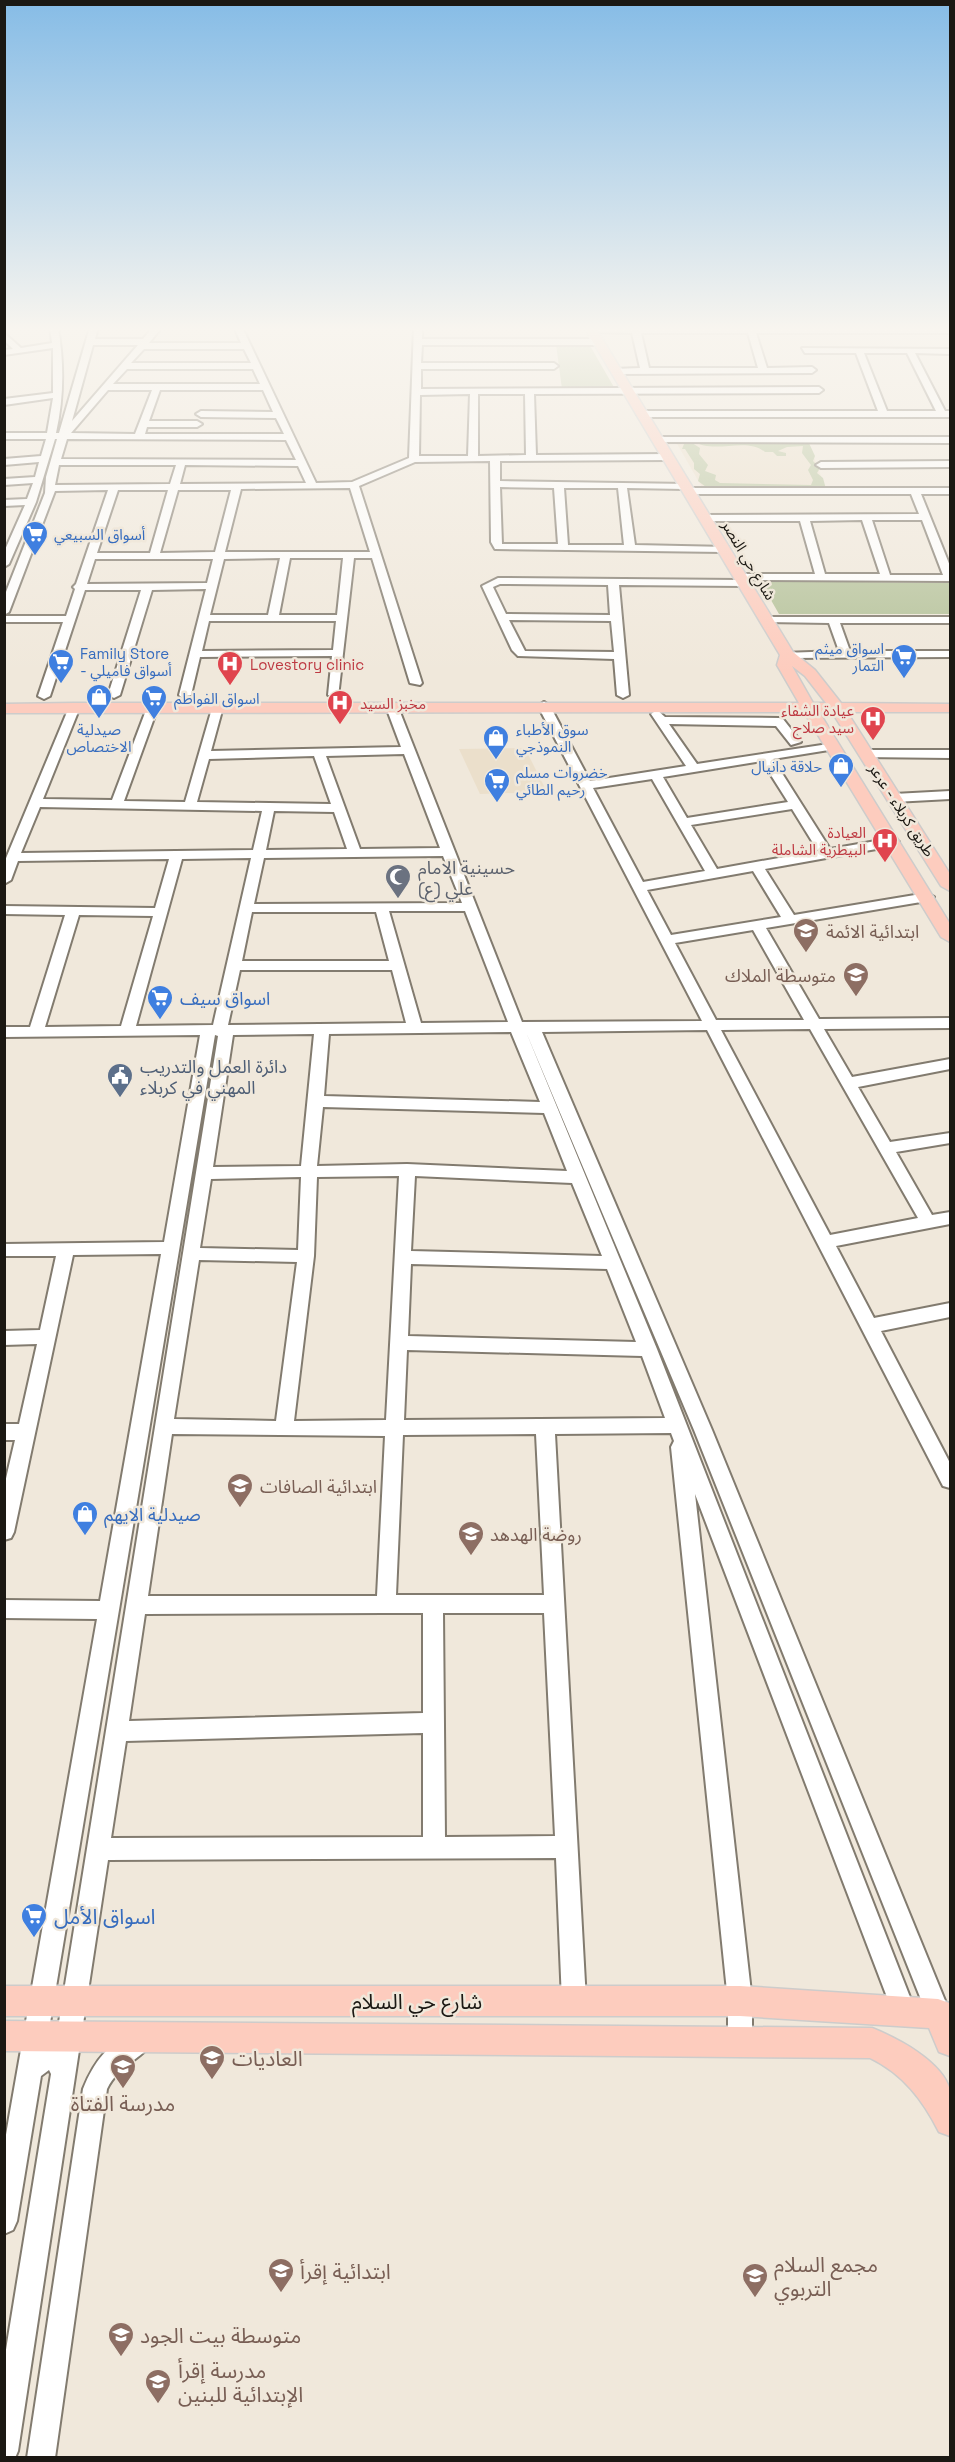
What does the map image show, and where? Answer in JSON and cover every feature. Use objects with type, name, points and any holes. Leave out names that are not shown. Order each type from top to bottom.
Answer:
[{"type":"main road","name":"شارع حي النصر","points":[[659,442],[787,656]]},
{"type":"main road","name":"طريق كربلاء - عرعر","points":[[951,886],[836,708],[799,663],[787,656],[784,665],[831,746],[951,937]]},
{"type":"main road","points":[[4,698],[114,695],[623,695],[728,701],[805,701],[848,712],[871,704],[951,708]]},
{"type":"main road","points":[[836,708],[951,696]]},
{"type":"main road","points":[[4,709],[652,706],[728,701],[799,712],[819,724]]},
{"type":"main road","points":[[775,707],[805,701]]},
{"type":"main road","name":"شارع حي السلام","points":[[4,2001],[44,1989],[77,1988],[574,2001],[740,2001],[830,2008],[903,2010],[944,2015]]},
{"type":"main road","points":[[944,2015],[951,2041]]},
{"type":"main road","points":[[4,2036],[872,2043],[899,2055],[922,2077],[951,2121]]},
{"type":"street","points":[[4,564],[22,527],[48,442]]},
{"type":"street","points":[[4,612],[52,488],[51,477],[61,442]]},
{"type":"street","points":[[148,442],[181,463],[301,463]]},
{"type":"street","points":[[55,462],[158,449],[179,442]]},
{"type":"street","points":[[291,442],[311,483],[309,486]]},
{"type":"street","points":[[414,459],[415,442]]},
{"type":"street","points":[[473,442],[473,457]]},
{"type":"street","points":[[531,442],[531,457]]},
{"type":"street","points":[[670,442],[821,465],[915,491],[951,490]]},
{"type":"street","points":[[705,518],[753,504],[821,465],[842,442]]},
{"type":"street","points":[[495,457],[497,545],[510,549],[723,549]]},
{"type":"street","points":[[52,488],[236,488],[354,485],[414,459],[531,457],[622,485],[687,488],[804,518],[926,518]]},
{"type":"street","points":[[495,484],[559,484],[578,471],[668,457]]},
{"type":"street","points":[[4,462],[44,459]]},
{"type":"street","points":[[154,556],[181,463]]},
{"type":"street","points":[[821,465],[951,464]]},
{"type":"street","points":[[4,482],[38,480]]},
{"type":"street","points":[[559,484],[563,549]]},
{"type":"street","points":[[354,485],[416,683]]},
{"type":"street","points":[[622,485],[630,549]]},
{"type":"street","points":[[44,696],[78,587],[114,488]]},
{"type":"street","points":[[185,695],[236,488]]},
{"type":"street","points":[[620,656],[522,654],[487,586],[491,583],[820,577],[950,578],[915,491]]},
{"type":"street","points":[[4,503],[31,502]]},
{"type":"street","points":[[804,518],[820,577]]},
{"type":"street","points":[[866,518],[886,577]]},
{"type":"street","points":[[4,526],[22,527]]},
{"type":"street","points":[[273,618],[286,555]]},
{"type":"street","points":[[334,695],[349,555]]},
{"type":"street","points":[[89,556],[376,555]]},
{"type":"street","points":[[613,582],[623,695]]},
{"type":"street","points":[[78,587],[212,586]]},
{"type":"street","points":[[114,695],[147,587]]},
{"type":"street","points":[[502,617],[616,618]]},
{"type":"street","points":[[204,618],[342,618]]},
{"type":"street","points":[[4,619],[68,619]]},
{"type":"street","points":[[766,619],[951,620]]},
{"type":"street","points":[[833,619],[846,655]]},
{"type":"street","points":[[195,654],[339,653]]},
{"type":"street","points":[[787,656],[951,654]]},
{"type":"street","points":[[544,706],[951,1480]]},
{"type":"street","points":[[652,706],[693,768]]},
{"type":"street","points":[[4,880],[74,707]]},
{"type":"street","points":[[117,804],[152,707]]},
{"type":"street","points":[[190,805],[217,707]]},
{"type":"street","points":[[392,707],[470,907],[707,1441],[944,2015]]},
{"type":"street","points":[[661,720],[779,722],[795,742]]},
{"type":"street","points":[[585,786],[831,746]]},
{"type":"street","points":[[204,755],[409,750]]},
{"type":"street","points":[[319,752],[355,853]]},
{"type":"street","points":[[866,754],[951,754]]},
{"type":"street","points":[[765,756],[826,854]]},
{"type":"street","points":[[655,774],[713,874]]},
{"type":"street","points":[[894,798],[951,795]]},
{"type":"street","points":[[35,803],[338,808]]},
{"type":"street","points":[[683,822],[795,805]]},
{"type":"street","points":[[4,2221],[156,1339],[181,1251],[216,1037],[269,806]]},
{"type":"street","points":[[639,887],[893,842]]},
{"type":"street","points":[[14,857],[449,852]]},
{"type":"street","points":[[127,1031],[177,855]]},
{"type":"street","points":[[757,866],[790,920]]},
{"type":"street","points":[[667,940],[927,897]]},
{"type":"street","points":[[381,906],[415,1029]]},
{"type":"street","points":[[246,908],[470,907]]},
{"type":"street","points":[[4,910],[161,912]]},
{"type":"street","points":[[36,1031],[74,911]]},
{"type":"street","points":[[757,925],[928,1222]]},
{"type":"street","points":[[234,965],[397,966]]},
{"type":"street","points":[[4,1032],[127,1031],[216,1037],[322,1030],[951,1023]]},
{"type":"street","points":[[525,1028],[550,1107],[648,1349],[903,2010]]},
{"type":"street","points":[[284,1429],[306,1256],[309,1170],[322,1030]]},
{"type":"street","points":[[849,1083],[951,1064]]},
{"type":"street","points":[[315,1101],[550,1107]]},
{"type":"street","points":[[885,1148],[951,1138]]},
{"type":"street","points":[[211,1173],[407,1170],[579,1177]]},
{"type":"street","points":[[386,1605],[407,1170]]},
{"type":"street","points":[[825,1242],[951,1218]]},
{"type":"street","points":[[4,1250],[181,1251],[306,1256]]},
{"type":"street","points":[[4,1532],[66,1250]]},
{"type":"street","points":[[4,2451],[178,1340],[181,1251]]},
{"type":"street","points":[[402,1257],[613,1263]]},
{"type":"street","points":[[870,1326],[951,1310]]},
{"type":"street","points":[[4,1338],[47,1337]]},
{"type":"street","points":[[156,1339],[172,1344],[178,1340]]},
{"type":"street","points":[[398,1343],[525,1348],[648,1349]]},
{"type":"street","points":[[164,1426],[284,1429],[677,1425]]},
{"type":"street","points":[[677,1425],[740,2001],[740,2041]]},
{"type":"street","points":[[545,1426],[574,2001]]},
{"type":"street","points":[[4,1432],[26,1432]]},
{"type":"street","points":[[136,1605],[554,1604]]},
{"type":"street","points":[[433,1605],[434,1848]]},
{"type":"street","points":[[4,1609],[109,1610]]},
{"type":"street","points":[[117,1731],[433,1723]]},
{"type":"street","points":[[99,1849],[566,1847]]},
{"type":"street","points":[[41,2457],[95,2089],[102,2071],[112,2059],[147,2037]]},
{"type":"street","points":[[31,2069],[41,2059],[54,2058],[62,2068],[63,2074]]},
{"type":"shaded area","points":[[676,442],[808,442],[825,487],[703,489]]},
{"type":"shaded area","points":[[525,748],[547,792],[480,794],[459,749]]},
{"type":"green space","points":[[681,442],[690,442],[700,448],[699,454],[708,465],[705,471],[716,475],[715,480],[720,483],[811,485],[813,480],[808,470],[811,465],[802,453],[803,446],[787,447],[778,451],[786,453],[786,456],[777,456],[773,452],[765,452],[749,446],[702,445],[695,442],[808,442],[815,456],[813,461],[820,468],[817,473],[823,478],[826,489],[750,490],[743,487],[710,490],[698,481],[700,474],[694,469],[694,463],[685,449],[682,449],[684,444]]},
{"type":"green space","points":[[760,581],[950,583],[950,614],[779,614]]},
{"type":"place","name":"أسواق السبيعي","points":[[35,557]]},
{"type":"place","name":"اسواق ميثم التمار","points":[[904,680]]},
{"type":"place","name":"Family Store - أسواق فاميلي","points":[[61,685]]},
{"type":"place","name":"Lovestory clinic","points":[[230,687]]},
{"type":"place","name":"صيدلية الاختصاص","points":[[99,720]]},
{"type":"place","name":"اسواق الفواطم","points":[[154,721]]},
{"type":"place","name":"مخبز السيد","points":[[340,726]]},
{"type":"place","name":"عيادة الشفاء سيد صلاح","points":[[873,742]]},
{"type":"place","name":"سوق الأطباء النموذجي","points":[[496,761]]},
{"type":"place","name":"حلاقة دانيال","points":[[841,789]]},
{"type":"place","name":"خضروات مسلم رحيم الطائي","points":[[497,804]]},
{"type":"place","name":"العيادة البيطرية الشاملة","points":[[885,864]]},
{"type":"place","name":"حسينية الامام علي (ع)","points":[[398,900]]},
{"type":"place","name":"ابتدائية الائمة","points":[[806,954]]},
{"type":"place","name":"متوسطة الملاك","points":[[856,998]]},
{"type":"place","name":"اسواق سيف","points":[[160,1021]]},
{"type":"place","name":"دائرة العمل والتدريب المهني في كربلاء","points":[[120,1099]]},
{"type":"place","name":"ابتدائية الصافات","points":[[240,1509]]},
{"type":"place","name":"صيدلية الايهم","points":[[85,1537]]},
{"type":"place","name":"روضة الهدهد","points":[[471,1557]]},
{"type":"place","name":"اسواق الأمل","points":[[34,1939]]},
{"type":"place","name":"العاديات","points":[[212,2081]]},
{"type":"place","name":"مدرسة الفتاة","points":[[123,2090]]},
{"type":"place","name":"ابتدائية إقرأ","points":[[281,2294]]},
{"type":"place","name":"مجمع السلام التربوي","points":[[755,2299]]},
{"type":"place","name":"متوسطة بيت الجود","points":[[121,2358]]},
{"type":"place","name":"مدرسة إقرأ الإبتدائية للبنين","points":[[158,2405]]}]
